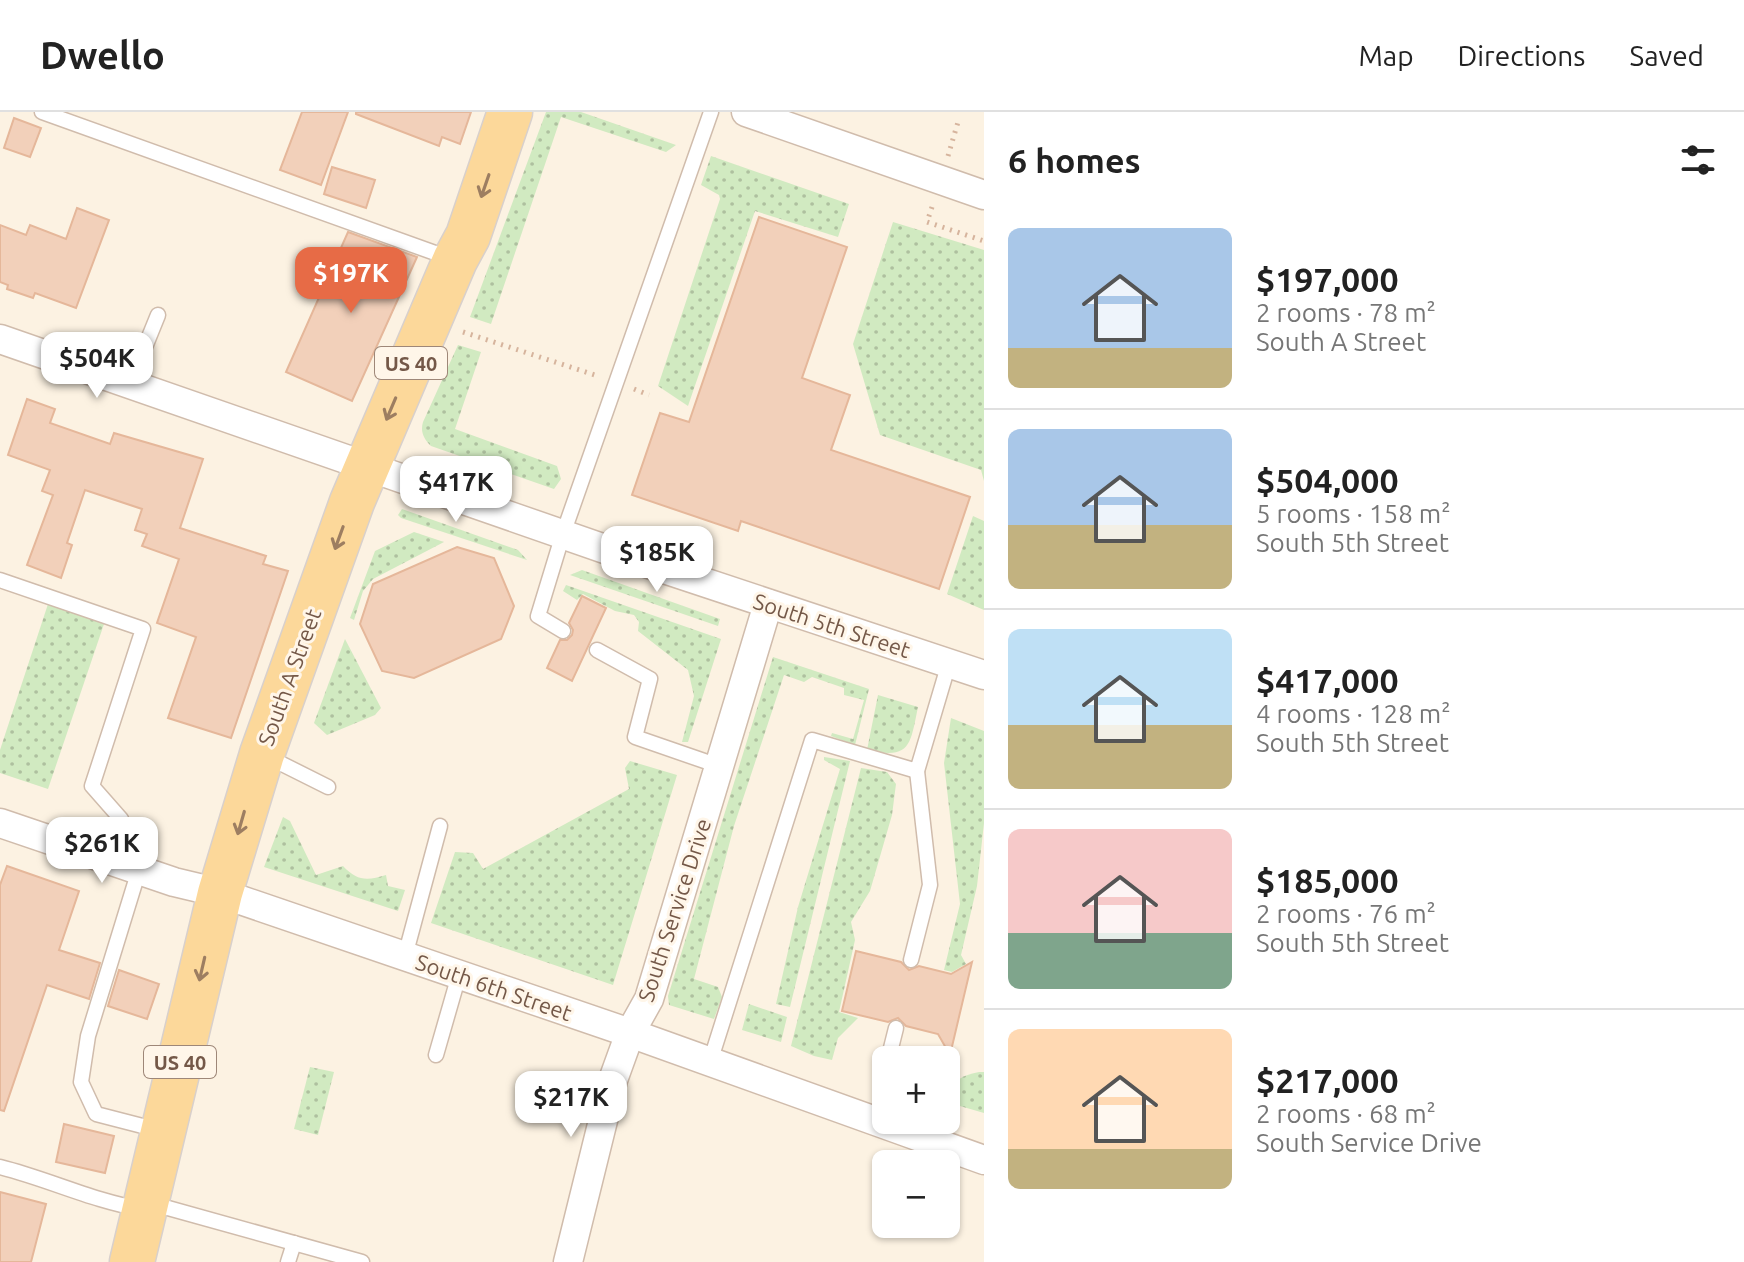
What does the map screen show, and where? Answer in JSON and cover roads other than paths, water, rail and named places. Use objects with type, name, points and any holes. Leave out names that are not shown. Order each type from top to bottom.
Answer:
[{"type":"main road","name":"South A Street","points":[[132,1262],[220,893],[262,754],[367,465],[468,236],[510,112]]},
{"type":"street","points":[[746,112],[984,195]]},
{"type":"street","name":"South 5th Street","points":[[0,339],[563,534],[984,675]]},
{"type":"street","name":"South Service Drive","points":[[568,1262],[613,1080],[630,1033],[649,999],[768,604]]},
{"type":"street","name":"South 6th Street","points":[[0,823],[174,882],[220,893],[630,1033],[984,1160]]},
{"type":"lane","points":[[42,112],[455,260]]},
{"type":"lane","points":[[563,631],[538,616],[563,534],[711,112]]},
{"type":"lane","points":[[130,384],[158,315]]},
{"type":"lane","points":[[0,580],[143,629],[92,786],[121,819],[108,859]]},
{"type":"lane","points":[[597,650],[650,679],[635,737],[719,766]]},
{"type":"lane","points":[[911,960],[930,885],[917,771],[949,663]]},
{"type":"lane","points":[[710,1062],[812,740],[917,771]]},
{"type":"lane","points":[[262,754],[328,787]]},
{"type":"lane","points":[[405,956],[440,826]]},
{"type":"lane","points":[[139,870],[88,1036],[81,1082],[96,1114],[163,1131]]},
{"type":"lane","points":[[436,1055],[459,975]]},
{"type":"lane","points":[[892,1046],[896,1028]]},
{"type":"lane","points":[[0,1167],[39,1177],[114,1205],[146,1206],[294,1243],[308,1255],[362,1262]]},
{"type":"lane","points":[[288,1262],[294,1243]]}]
